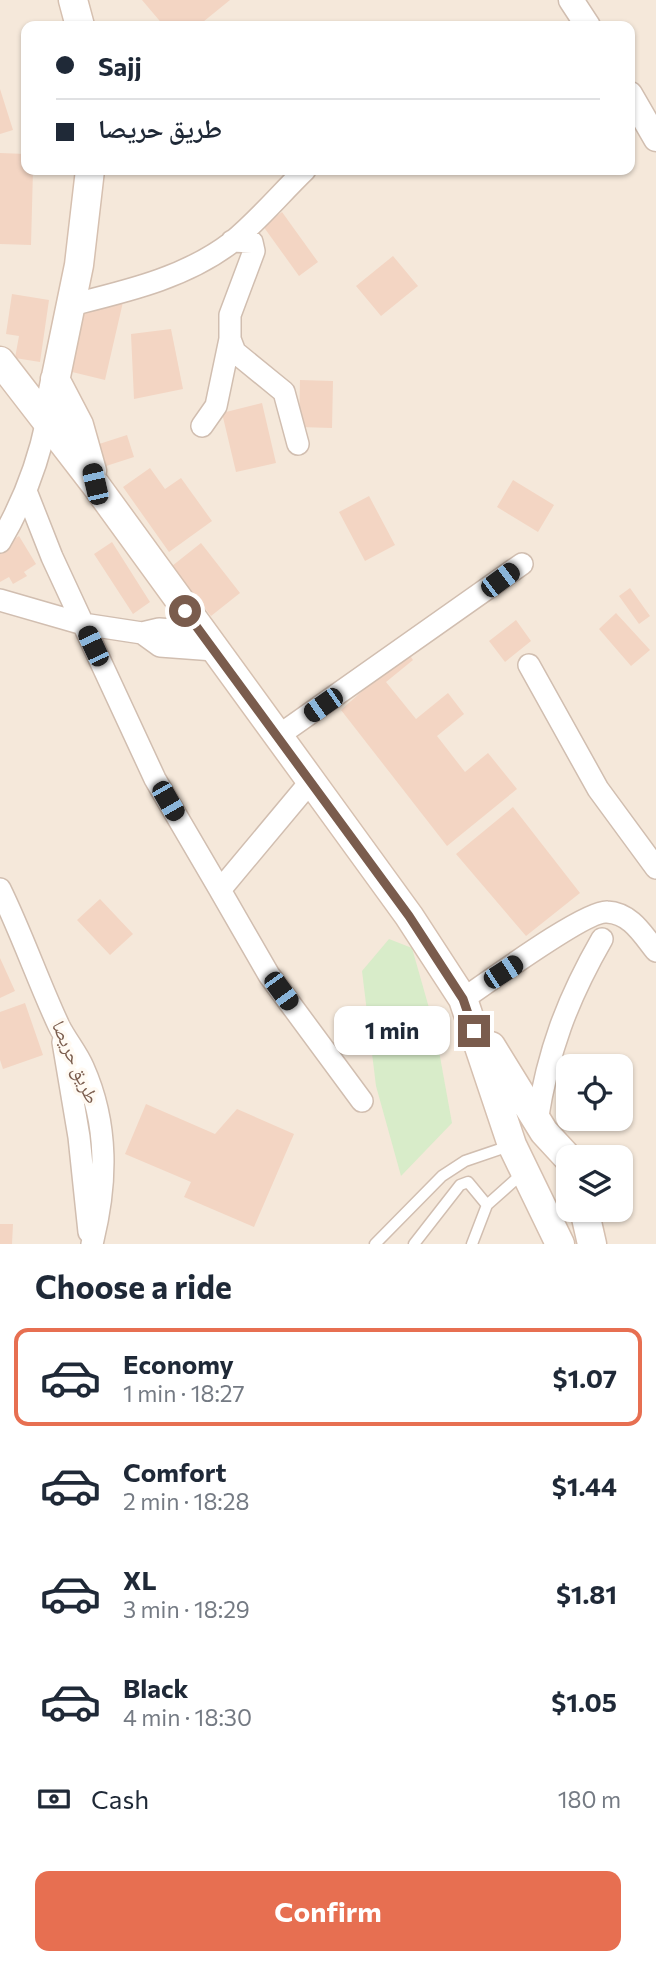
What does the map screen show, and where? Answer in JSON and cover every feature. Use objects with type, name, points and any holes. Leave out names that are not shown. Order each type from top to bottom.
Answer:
[{"type":"main road","points":[[73,0],[79,21]]},
{"type":"main road","points":[[47,420],[79,265],[89,175]]},
{"type":"main road","points":[[0,361],[95,484],[409,916],[537,1121],[557,1145]]},
{"type":"main road","points":[[55,379],[79,425],[95,484]]},
{"type":"main road","points":[[465,1003],[512,1145],[560,1244]]},
{"type":"main road","points":[[587,1222],[592,1244]]},
{"type":"street","points":[[571,0],[585,21]]},
{"type":"street","points":[[635,103],[656,139]]},
{"type":"street","points":[[71,305],[164,279],[195,265],[232,242],[300,175]]},
{"type":"street","points":[[202,426],[216,406],[230,339],[230,315],[254,251],[252,243],[232,242]]},
{"type":"street","points":[[230,339],[235,352],[284,392],[298,444]]},
{"type":"street","points":[[0,542],[26,491],[39,456],[47,420]]},
{"type":"street","points":[[26,491],[83,624],[155,779],[269,975],[362,1101]]},
{"type":"street","points":[[278,736],[522,564]]},
{"type":"street","points":[[0,600],[83,624],[142,633],[159,629],[207,641]]},
{"type":"street","points":[[529,665],[598,789],[656,868]]},
{"type":"street","points":[[220,890],[311,781]]},
{"type":"street","name":"طريق حريصا","points":[[0,889],[60,1026],[79,1137],[91,1244]]},
{"type":"street","points":[[465,1003],[582,920],[606,911],[631,920],[656,951]]},
{"type":"street","points":[[537,1121],[545,1073],[558,1026],[578,981],[602,939]]},
{"type":"lane","points":[[375,1244],[442,1176],[465,1161],[512,1145]]},
{"type":"lane","points":[[472,1244],[487,1205],[524,1172]]},
{"type":"lane","points":[[414,1244],[460,1185],[468,1182],[487,1205]]},
{"type":"shaded area","points":[[0,0],[656,0],[656,1244],[0,1244]]},
{"type":"green space","points":[[389,939],[412,948],[435,1029],[452,1123],[401,1176],[376,1086],[362,971]]},
{"type":"building","points":[[142,0],[230,0],[204,21],[160,21]]},
{"type":"building","points":[[0,89],[13,130],[0,134]]},
{"type":"building","points":[[0,153],[21,154],[21,175],[33,175],[31,245],[0,244]]},
{"type":"building","points":[[282,212],[318,262],[299,276],[263,226]]},
{"type":"building","points":[[393,256],[418,286],[381,316],[356,286]]},
{"type":"building","points":[[12,294],[49,300],[40,362],[15,358],[19,336],[6,334]]},
{"type":"building","points":[[123,302],[105,380],[68,371],[83,311]]},
{"type":"building","points":[[171,329],[183,389],[134,399],[131,334]]},
{"type":"building","points":[[300,380],[333,381],[332,428],[299,427]]},
{"type":"building","points":[[262,403],[276,463],[236,472],[222,413]]},
{"type":"building","points":[[127,435],[134,457],[103,467],[96,445]]},
{"type":"building","points":[[150,468],[165,489],[181,478],[212,521],[169,552],[123,487]]},
{"type":"building","points":[[513,480],[554,505],[538,532],[497,507]]},
{"type":"building","points":[[369,496],[395,545],[365,561],[339,512]]},
{"type":"building","points":[[19,536],[36,564],[24,572],[27,576],[13,584],[9,577],[0,582],[0,548]]},
{"type":"building","points":[[112,542],[150,602],[133,614],[94,554]]},
{"type":"building","points":[[201,543],[240,593],[211,616],[172,566]]},
{"type":"building","points":[[630,588],[650,616],[639,624],[619,596]]},
{"type":"building","points":[[616,613],[650,650],[631,666],[599,629]]},
{"type":"building","points":[[516,620],[531,641],[505,662],[489,641]]},
{"type":"building","points":[[407,651],[413,660],[386,682],[416,719],[448,693],[464,714],[437,736],[465,772],[488,753],[517,789],[447,846],[341,710]]},
{"type":"building","points":[[513,807],[580,893],[526,936],[456,854]]},
{"type":"building","points":[[100,899],[133,934],[110,955],[77,920]]},
{"type":"building","points":[[0,958],[15,991],[0,998]]},
{"type":"building","points":[[25,1003],[43,1055],[3,1069],[0,1060],[0,1012]]},
{"type":"building","points":[[146,1104],[215,1134],[237,1109],[294,1134],[254,1227],[184,1197],[191,1182],[125,1154]]},
{"type":"building","points":[[0,1224],[13,1224],[12,1244],[0,1244]]},
{"type":"route","points":[[185,611],[409,916],[463,999],[474,1031]]}]
